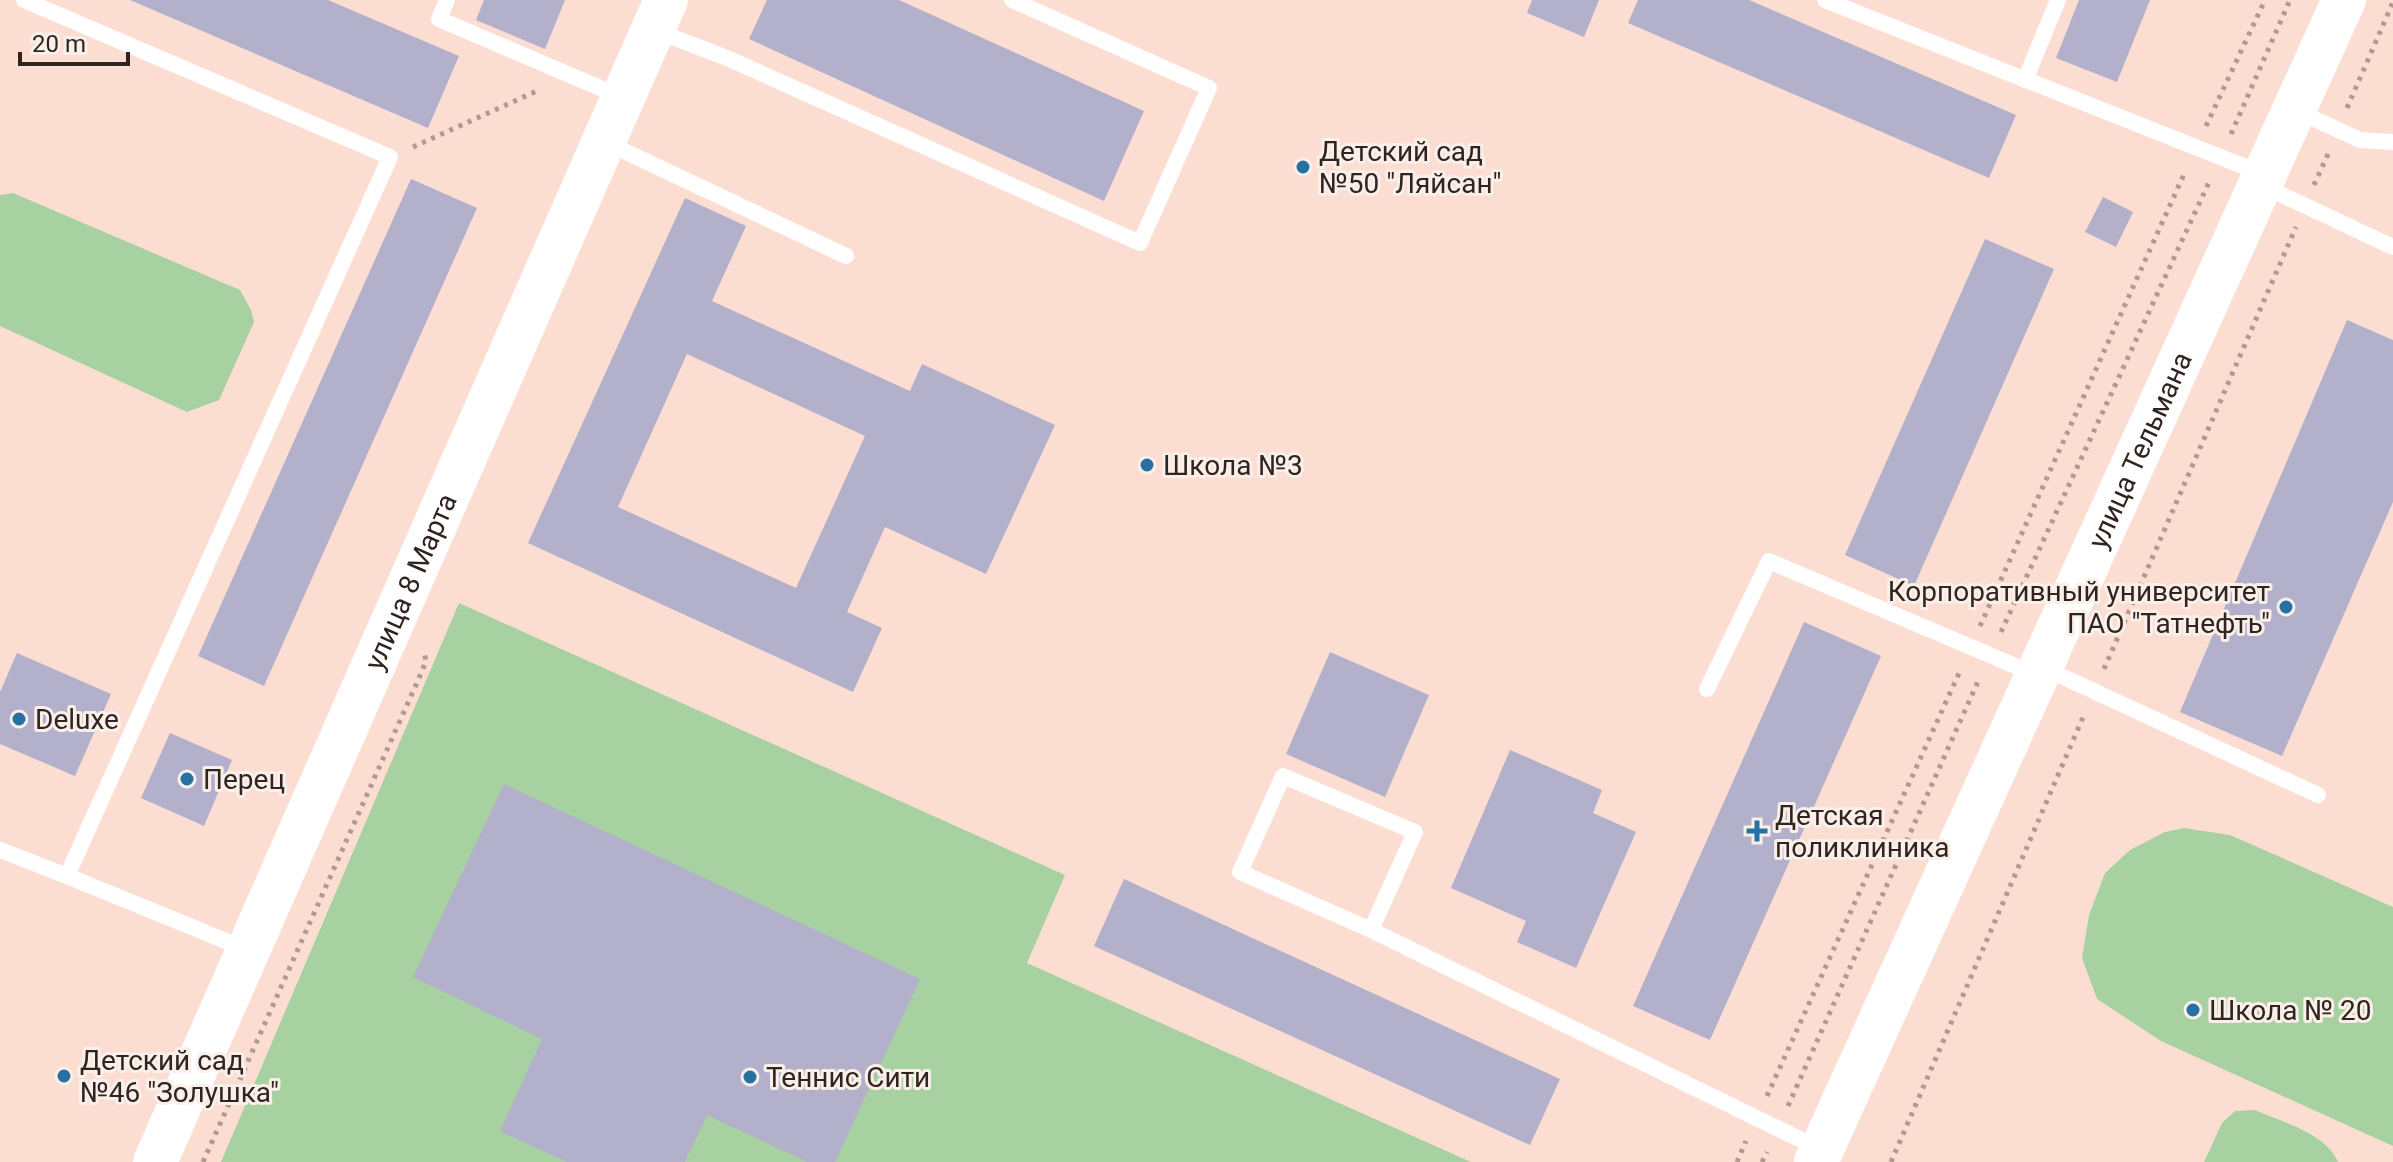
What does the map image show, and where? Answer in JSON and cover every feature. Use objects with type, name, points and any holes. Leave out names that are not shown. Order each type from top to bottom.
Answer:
[{"type":"street","name":"улица Тельмана","points":[[1818,1156],[2344,0]]},
{"type":"street","name":"улица 8 Марта","points":[[155,1162],[659,15]]},
{"type":"lane","points":[[24,0],[390,157],[67,876]]},
{"type":"lane","points":[[447,0],[439,19],[624,99]]},
{"type":"lane","points":[[659,15],[727,58],[1140,243],[1209,88],[1012,0]]},
{"type":"lane","points":[[1825,0],[2221,157],[2393,247]]},
{"type":"lane","points":[[2025,80],[2058,0]]},
{"type":"lane","points":[[2294,110],[2360,140],[2393,142]]},
{"type":"lane","points":[[605,142],[846,256]]},
{"type":"lane","points":[[1707,689],[1769,561],[1971,646],[2094,692],[2318,795]]},
{"type":"lane","points":[[1371,930],[1415,832],[1283,776],[1240,872],[1371,930],[1757,1119],[1818,1156]]},
{"type":"lane","points":[[0,850],[248,950]]},
{"type":"path","points":[[1737,1162],[2265,0]]},
{"type":"path","points":[[1762,1162],[2290,0]]},
{"type":"path","points":[[390,157],[570,76]]},
{"type":"path","points":[[1891,1162],[2268,291]]},
{"type":"green space","points":[[13,193],[240,290],[254,322],[219,400],[187,412],[0,326],[0,195]]},
{"type":"green space","points":[[459,603],[1065,875],[1027,963],[1471,1162],[221,1162]]},
{"type":"green space","points":[[2184,828],[2230,835],[2393,907],[2393,1146],[2161,1041],[2097,999],[2082,958],[2089,915],[2105,873],[2130,850],[2165,832]]},
{"type":"green space","points":[[2255,1110],[2314,1136],[2324,1143],[2338,1162],[2204,1162],[2222,1123],[2235,1111]]},
{"type":"building","points":[[130,0],[328,0],[459,56],[428,128]]},
{"type":"building","points":[[484,0],[565,0],[545,49],[476,20]]},
{"type":"building","points":[[767,0],[899,0],[1144,111],[1104,201],[749,39]]},
{"type":"building","points":[[1532,0],[1599,0],[1584,37],[1527,13]]},
{"type":"building","points":[[1638,0],[1749,0],[2016,115],[1989,178],[1628,23]]},
{"type":"building","points":[[2079,0],[2150,0],[2117,82],[2056,58]]},
{"type":"building","points":[[411,179],[477,208],[264,686],[198,656]]},
{"type":"building","points":[[2103,197],[2133,212],[2116,247],[2085,232]]},
{"type":"building","points":[[685,198],[746,226],[712,301],[910,391],[922,364],[1055,425],[986,574],[885,527],[847,612],[882,628],[853,692],[528,543]],"holes":[[[687,354],[865,436],[796,588],[618,507]]]},
{"type":"building","points":[[1985,239],[2054,269],[1914,586],[1845,555]]},
{"type":"building","name":"Корпоративный университет ПАО \"Татнефть\"","points":[[2347,320],[2393,340],[2393,502],[2282,756],[2180,712]]},
{"type":"building","name":"Детская поликлиника","points":[[1804,622],[1881,656],[1710,1040],[1633,1006]]},
{"type":"building","points":[[1330,652],[1429,695],[1385,797],[1286,754]]},
{"type":"building","points":[[17,653],[111,694],[75,776],[0,744],[0,692]]},
{"type":"building","name":"Перец","points":[[170,733],[232,760],[204,826],[141,798]]},
{"type":"building","points":[[1510,750],[1602,790],[1593,813],[1636,832],[1576,968],[1517,942],[1526,921],[1451,888]]},
{"type":"building","points":[[504,784],[920,979],[835,1162],[807,1162],[707,1115],[685,1162],[567,1162],[500,1131],[542,1039],[413,977]]},
{"type":"building","points":[[1124,879],[1560,1079],[1530,1145],[1094,946]]},
{"type":"place","name":"Детский сад №50 \"Ляйсан\"","points":[[1303,167]]},
{"type":"place","name":"Школа №3","points":[[1147,465]]},
{"type":"place","name":"Корпоративный университет ПАО \"Татнефть\"","points":[[2286,607]]},
{"type":"place","name":"Deluxe","points":[[19,719]]},
{"type":"place","name":"Перец","points":[[187,779]]},
{"type":"place","name":"Детская поликлиника","points":[[1757,831]]},
{"type":"place","name":"Школа № 20","points":[[2193,1010]]},
{"type":"place","name":"Детский сад №46 \"Золушка\"","points":[[64,1076]]},
{"type":"place","name":"Теннис Сити","points":[[750,1077]]}]
